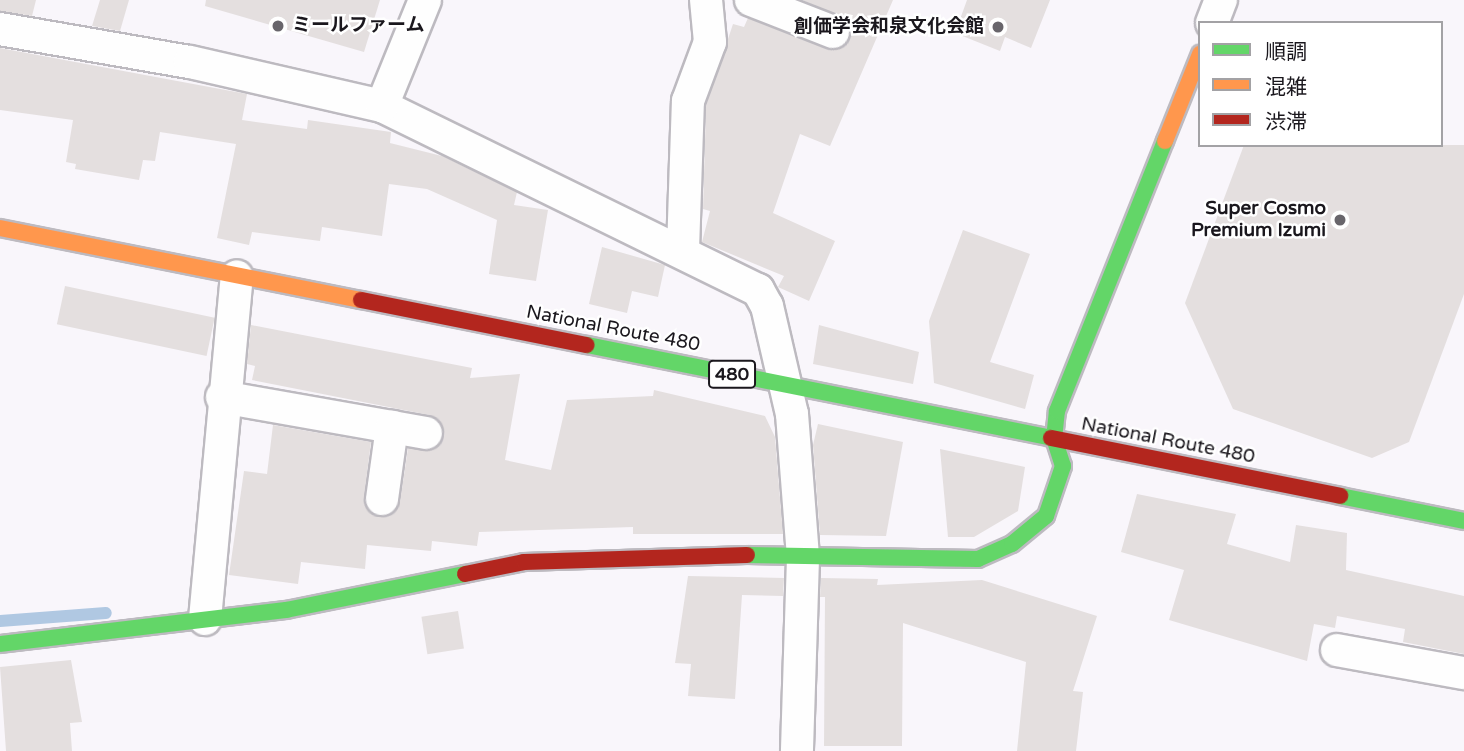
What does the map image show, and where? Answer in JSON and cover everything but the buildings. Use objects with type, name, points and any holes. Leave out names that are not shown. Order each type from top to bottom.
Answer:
[{"type":"main road","points":[[0,644],[286,610],[524,562],[672,554],[978,559],[1012,544],[1046,516],[1063,466],[1054,439],[1057,411],[1198,59]]},
{"type":"main road","name":"National Route 480","points":[[0,228],[1464,521]]},
{"type":"street","points":[[382,106],[425,0]]},
{"type":"street","points":[[683,250],[688,101],[710,42],[706,0]]},
{"type":"street","points":[[751,0],[832,32]]},
{"type":"street","points":[[1213,21],[1221,0]]},
{"type":"street","points":[[0,29],[190,62],[382,106],[683,250],[758,290],[767,306],[792,414],[803,558],[797,751]]},
{"type":"street","points":[[205,619],[222,397],[237,275]]},
{"type":"street","points":[[222,397],[426,433]]},
{"type":"street","points":[[382,499],[392,427]]},
{"type":"street","points":[[1337,650],[1464,673]]},
{"type":"waterway","points":[[0,621],[106,613]]},
{"type":"traffic: fast","points":[[747,555],[978,559],[1012,544],[1046,516],[1063,466],[1054,439],[1057,411],[1165,141]]},
{"type":"traffic: fast","points":[[587,345],[1051,438]]},
{"type":"traffic: fast","points":[[1340,496],[1464,521]]},
{"type":"traffic: fast","points":[[0,644],[286,610],[465,574]]},
{"type":"traffic: slow","points":[[1165,141],[1198,59]]},
{"type":"traffic: slow","points":[[0,228],[361,300]]},
{"type":"traffic: jam","points":[[361,300],[587,345]]},
{"type":"traffic: jam","points":[[1051,438],[1340,496]]},
{"type":"traffic: jam","points":[[465,574],[524,562],[747,555]]},
{"type":"place","name":"ミールファーム","points":[[278,26]]},
{"type":"place","name":"創価学会和泉文化会館","points":[[998,27]]},
{"type":"place","name":"Super Cosmo Premium Izumi","points":[[1340,220]]}]
